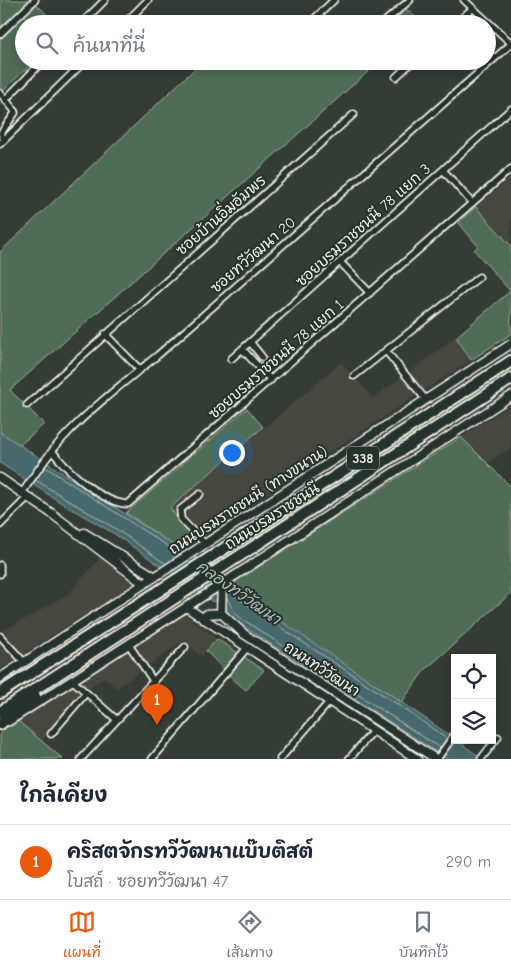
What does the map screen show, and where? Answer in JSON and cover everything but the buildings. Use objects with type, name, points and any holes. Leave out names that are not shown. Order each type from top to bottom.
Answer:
[{"type":"highway","name":"ถนนบรมราชชนนี","points":[[0,693],[511,361]]},
{"type":"highway","name":"ถนนบรมราชชนนี","points":[[0,712],[189,587],[511,379]]},
{"type":"highway","points":[[0,725],[87,655]]},
{"type":"main road","name":"ถนนบรมราชชนนี (ทางขนาน)","points":[[0,678],[511,344]]},
{"type":"main road","name":"338","points":[[0,725],[14,719],[511,396]]},
{"type":"main road","points":[[0,478],[51,513],[144,584]]},
{"type":"main road","points":[[51,513],[155,577]]},
{"type":"main road","points":[[203,619],[207,614],[221,613],[222,584]]},
{"type":"main road","name":"ถนนทวีวัฒนา","points":[[186,608],[417,759]]},
{"type":"main road","name":"ถนนทวีวัฒนา","points":[[221,613],[244,634],[438,757]]},
{"type":"street","points":[[20,15],[35,0]]},
{"type":"street","points":[[90,15],[105,0]]},
{"type":"street","points":[[133,15],[148,0]]},
{"type":"street","points":[[318,15],[334,0]]},
{"type":"street","points":[[392,15],[410,0]]},
{"type":"street","points":[[464,0],[480,15]]},
{"type":"street","points":[[465,15],[473,8]]},
{"type":"street","points":[[0,34],[15,19]]},
{"type":"street","points":[[496,30],[511,44]]},
{"type":"street","name":"ซอยทวีวัฒนา 20","points":[[496,57],[511,44]]},
{"type":"street","points":[[6,99],[34,70]]},
{"type":"street","points":[[2,142],[77,70]]},
{"type":"street","points":[[396,77],[404,70]]},
{"type":"street","name":"ซอยทวีวัฒนา 20","points":[[0,524],[25,495],[30,482],[50,453],[65,436],[108,396],[481,70]]},
{"type":"street","points":[[0,92],[15,114],[1,133],[2,142]]},
{"type":"street","name":"ซอยบรมราชชนนี 78 แยก 3","points":[[231,359],[511,110]]},
{"type":"street","name":"ซอยบ้านอิ่มอัมพร","points":[[27,405],[354,114]]},
{"type":"street","name":"ซอยบรมราชชนนี 78 แยก 1","points":[[50,453],[80,480],[112,500],[128,504],[511,169]]},
{"type":"street","points":[[443,170],[472,203]]},
{"type":"street","points":[[340,262],[370,293]]},
{"type":"street","points":[[354,376],[479,277]]},
{"type":"street","points":[[105,334],[140,370]]},
{"type":"street","points":[[250,342],[262,357]]},
{"type":"street","points":[[242,349],[271,380]]},
{"type":"street","points":[[386,351],[426,400]]},
{"type":"street","points":[[200,494],[180,510],[181,518],[205,544]]},
{"type":"street","points":[[0,565],[0,574]]},
{"type":"street","points":[[0,636],[24,662]]},
{"type":"street","points":[[129,644],[154,682]]},
{"type":"street","points":[[81,759],[185,647]]},
{"type":"street","points":[[152,759],[247,648]]},
{"type":"street","points":[[73,681],[117,720]]},
{"type":"street","points":[[51,734],[86,693]]},
{"type":"street","points":[[280,759],[330,701]]},
{"type":"street","points":[[349,759],[374,730]]},
{"type":"street","points":[[481,758],[498,737]]},
{"type":"street","points":[[438,757],[451,739]]},
{"type":"shaded area","points":[[511,177],[511,246],[476,207]]},
{"type":"shaded area","points":[[456,337],[471,360],[195,540],[170,508],[341,362],[373,398]]},
{"type":"shaded area","points":[[511,405],[511,448],[487,463],[461,437]]},
{"type":"shaded area","points":[[100,558],[134,582],[134,584],[0,669],[0,632],[69,593]]},
{"type":"shaded area","points":[[184,614],[217,639],[201,656],[184,640],[116,689],[105,677],[80,693],[42,741],[18,721]]},
{"type":"green space","points":[[1,0],[32,0],[48,15],[15,15],[15,70],[25,70],[0,94]]},
{"type":"green space","points":[[406,9],[413,15],[400,15]]},
{"type":"green space","points":[[193,70],[370,70],[10,390],[44,424],[20,445],[0,432],[0,252]]},
{"type":"green space","points":[[476,207],[511,246],[511,334],[471,360],[456,337],[510,291],[474,250],[478,246],[458,222]]},
{"type":"green space","points":[[511,365],[511,372],[214,566],[208,563]]},
{"type":"green space","points":[[247,408],[263,427],[170,508],[195,540],[179,549],[126,513]]},
{"type":"green space","points":[[461,437],[511,487],[511,593],[423,672],[402,702],[286,626],[235,589],[233,583]]},
{"type":"green space","points":[[217,639],[264,670],[246,690],[206,651]]},
{"type":"green space","points":[[18,721],[63,759],[0,759],[0,731]]},
{"type":"water","name":"คลองทวีวัฒนา","points":[[0,432],[179,549],[214,566],[233,583],[235,589],[451,736],[451,744],[462,744],[483,759],[447,759],[239,623],[230,615],[224,603],[211,601],[113,533],[63,504],[0,463]]},
{"type":"place","name":"คริสตจักรทวีวัฒนาแบ๊บติสต์","points":[[157,725]]}]
